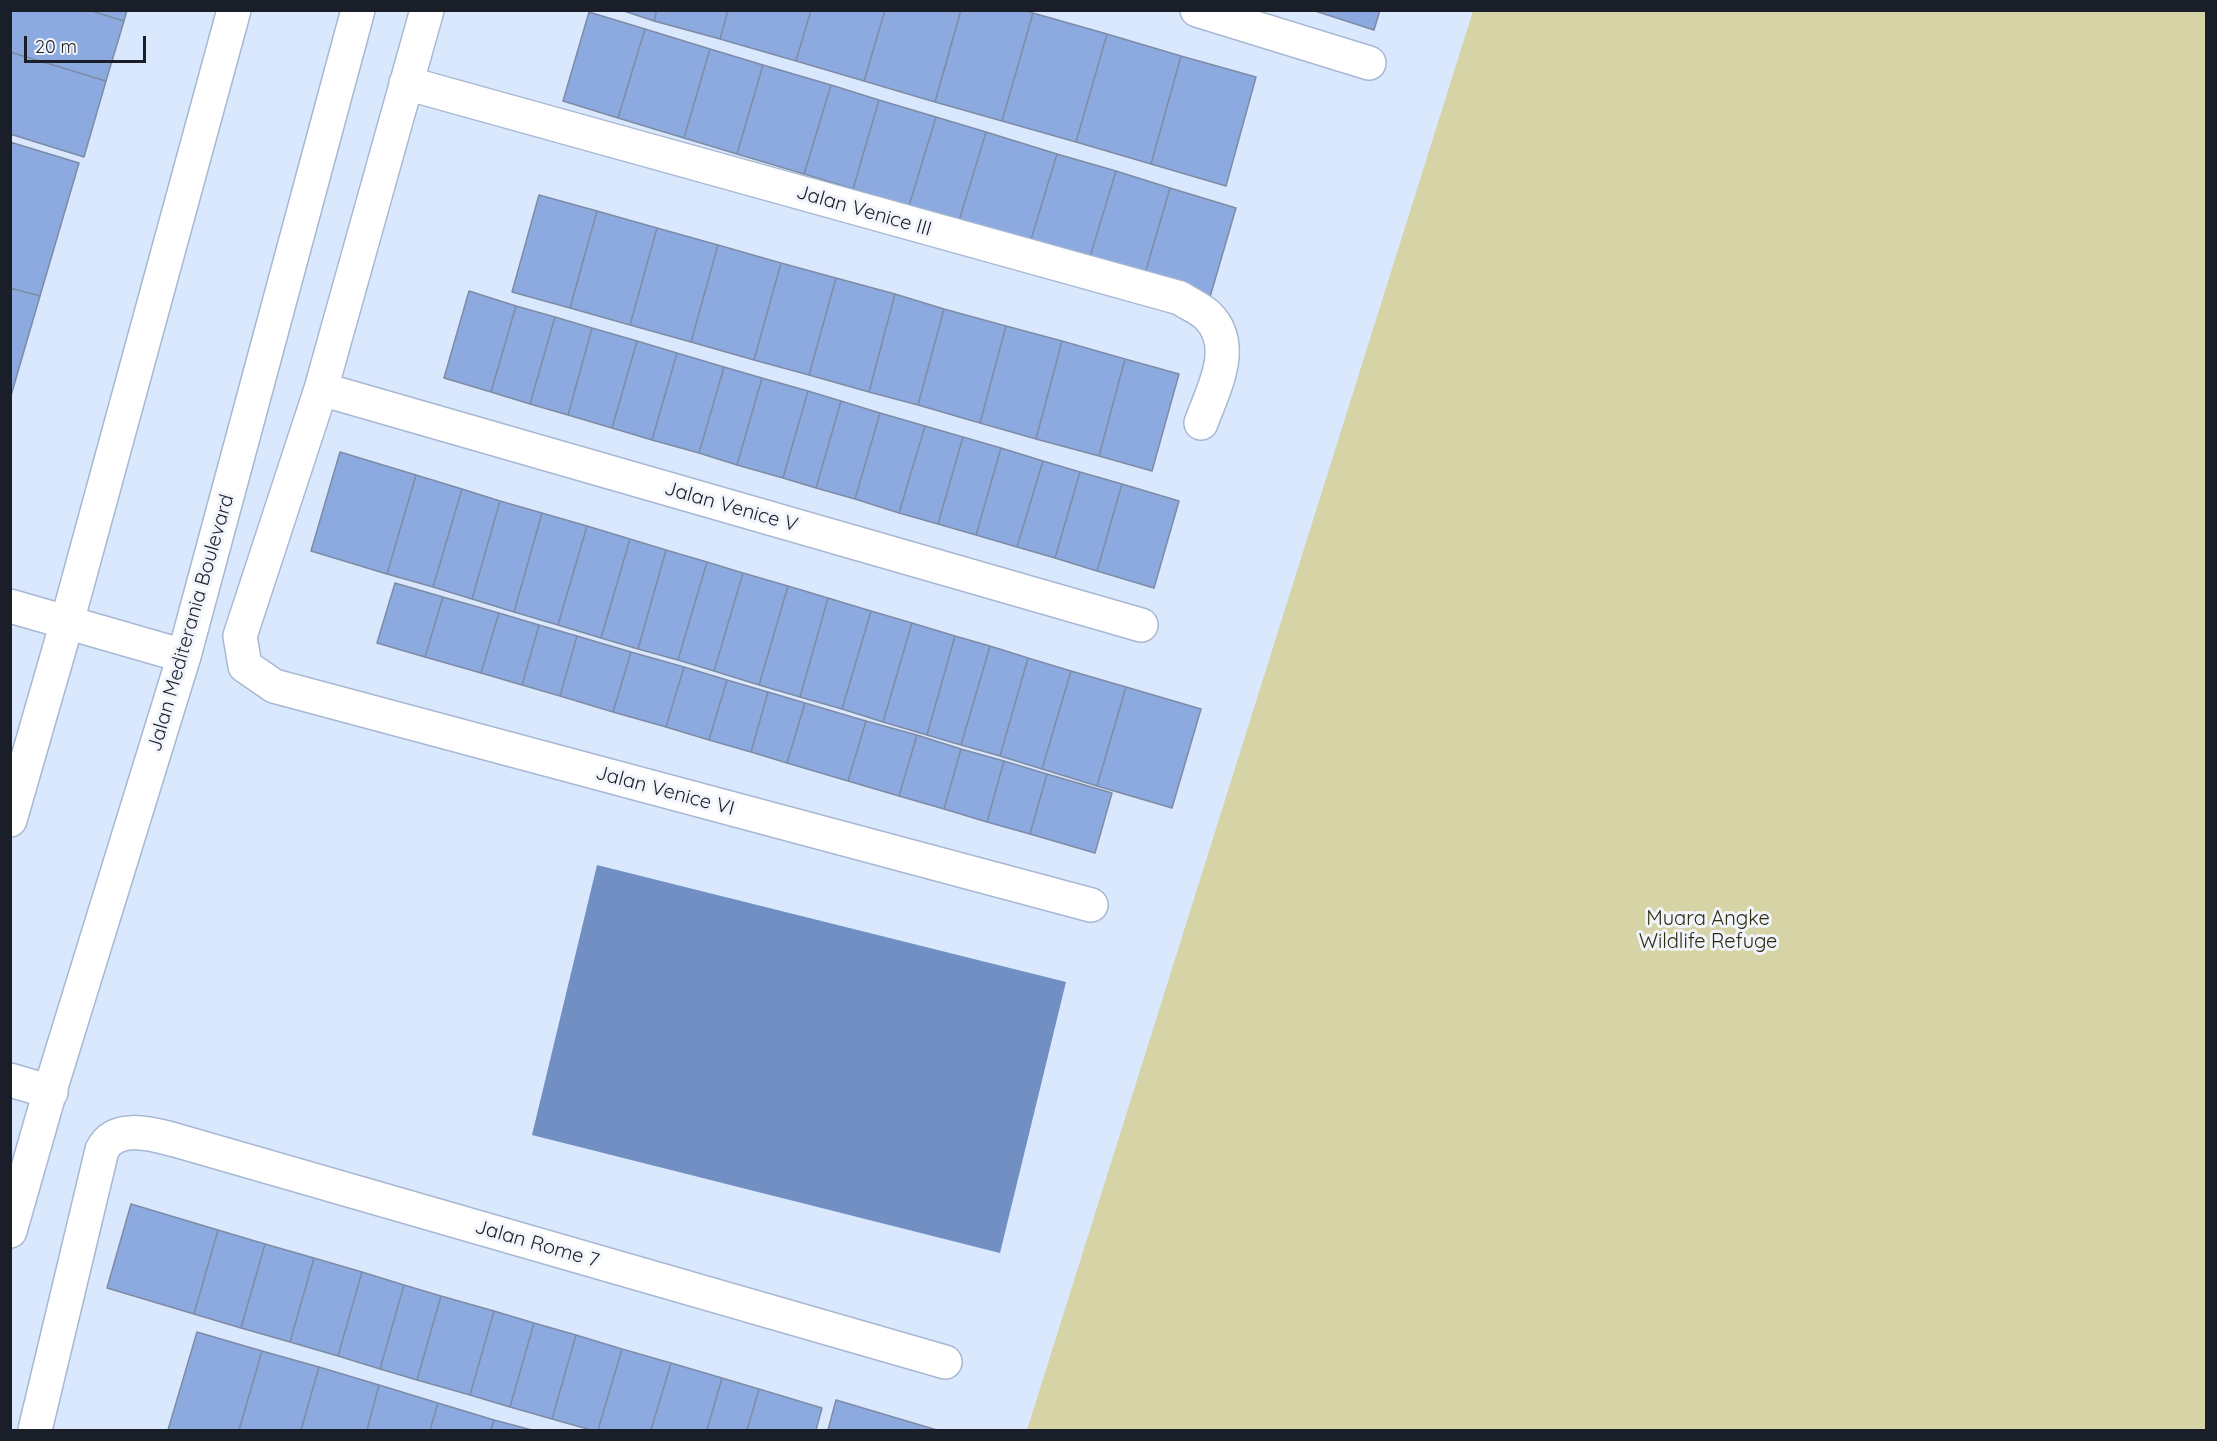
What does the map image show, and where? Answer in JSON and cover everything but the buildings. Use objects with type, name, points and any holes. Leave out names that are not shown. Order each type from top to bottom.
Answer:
[{"type":"street","points":[[10,820],[67,622],[234,10]]},
{"type":"street","name":"Jalan Mediterania Boulevard","points":[[10,1231],[184,656],[358,10]]},
{"type":"street","points":[[321,389],[427,10]]},
{"type":"street","points":[[1197,10],[1369,63]]},
{"type":"street","name":"Jalan Venice III","points":[[406,83],[1180,298],[1208,315],[1221,333],[1223,361],[1201,423]]},
{"type":"street","name":"Jalan Venice V","points":[[321,389],[1141,625]]},
{"type":"street","name":"Jalan Venice VI","points":[[321,389],[240,636],[244,666],[274,686],[1091,905]]},
{"type":"street","points":[[10,606],[184,656]]},
{"type":"street","points":[[10,1080],[51,1092]]},
{"type":"street","name":"Jalan Rome 7","points":[[36,1431],[102,1150],[106,1142],[119,1134],[127,1133],[150,1134],[175,1140],[945,1362]]},
{"type":"green space","name":"Muara Angke Wildlife Refuge","points":[[1473,11],[2206,11],[2206,1430],[1027,1430]]},
{"type":"water","points":[[597,865],[1066,982],[1000,1253],[532,1135]]}]
